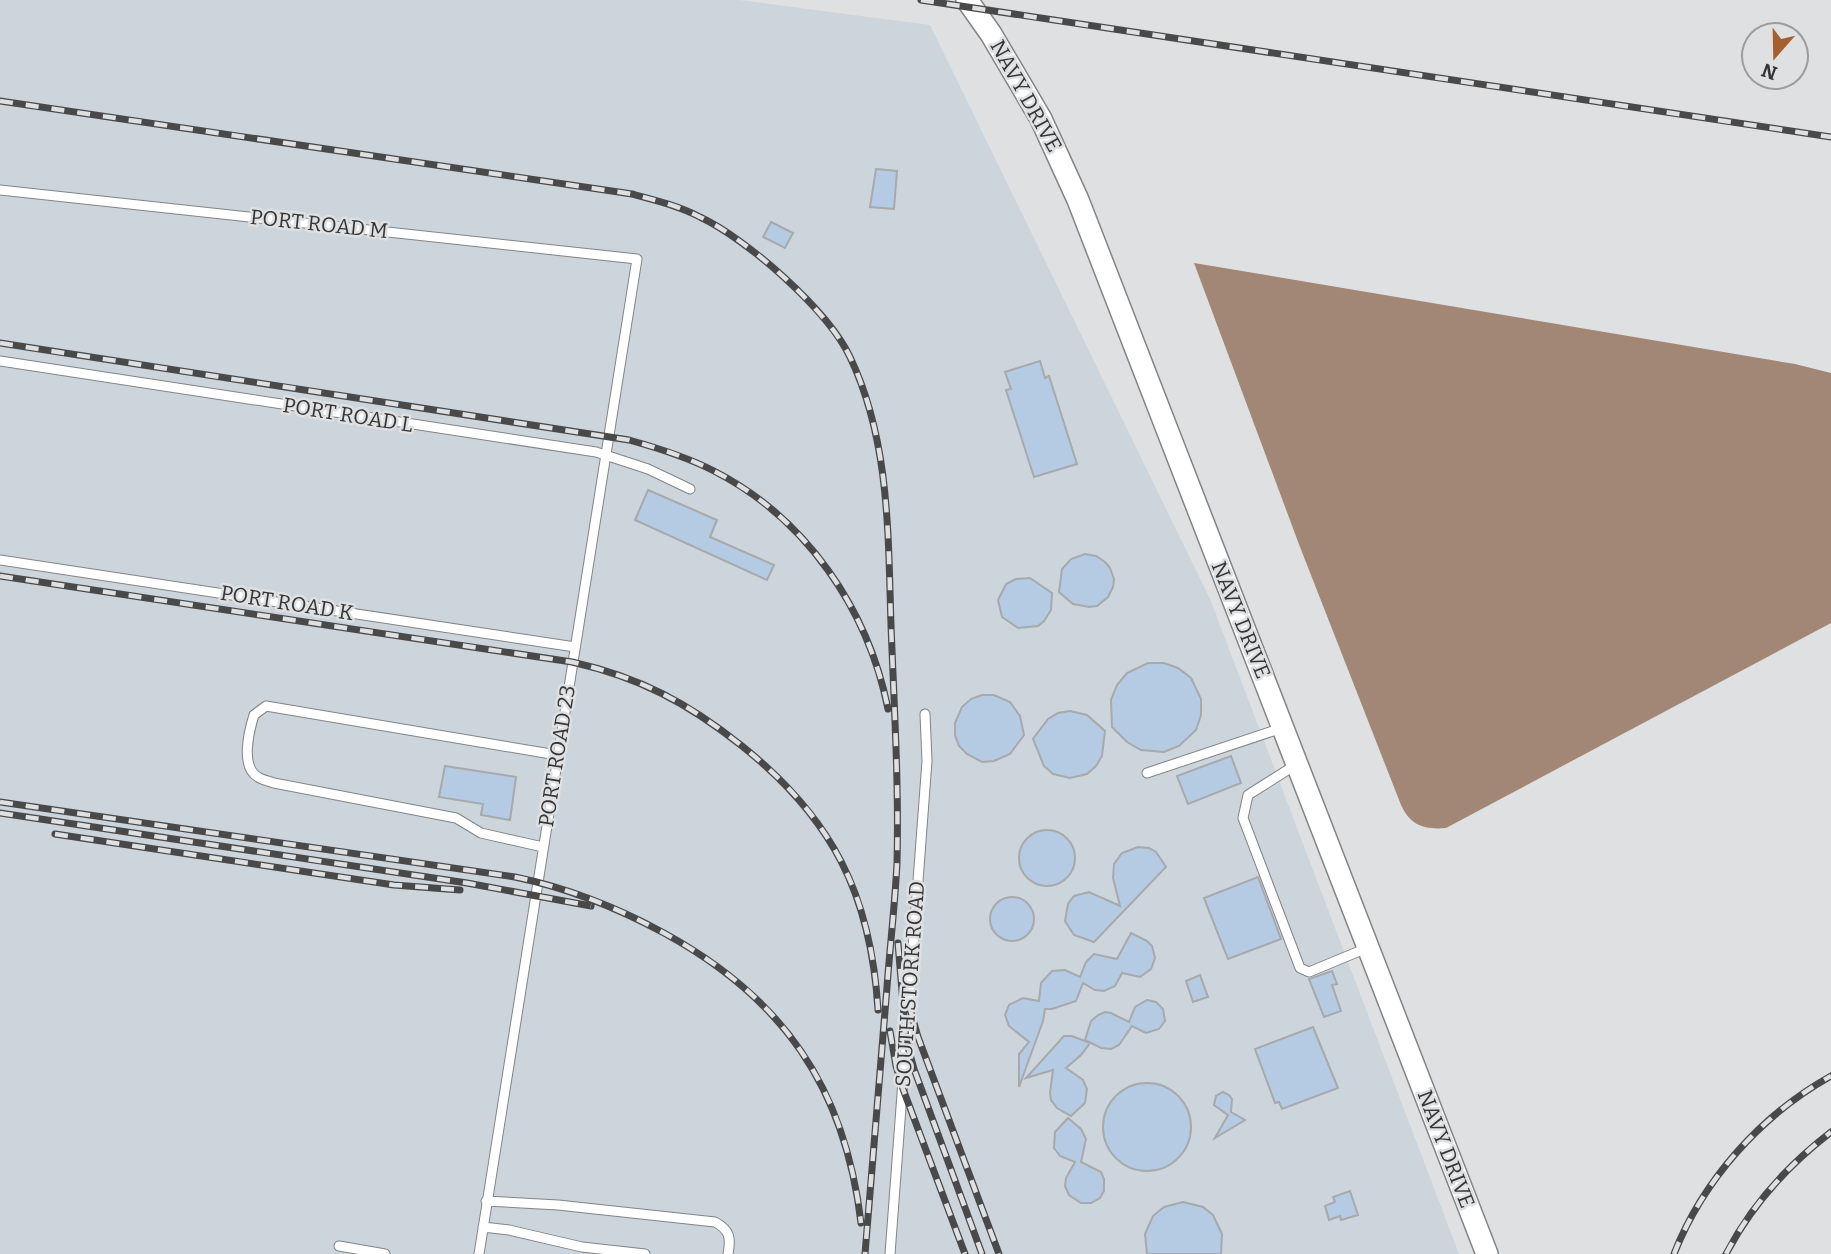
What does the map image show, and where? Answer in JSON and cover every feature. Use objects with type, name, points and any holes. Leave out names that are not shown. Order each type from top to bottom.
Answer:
[{"type":"street","name":"NAVY DRIVE","points":[[967,0],[1041,120],[1068,177],[1487,1254]]},
{"type":"lane","name":"PORT ROAD M","points":[[0,190],[637,259]]},
{"type":"lane","name":"PORT ROAD 23","points":[[478,1254],[637,259]]},
{"type":"lane","name":"PORT ROAD L","points":[[0,362],[606,455],[648,469],[690,489]]},
{"type":"lane","name":"PORT ROAD K","points":[[0,560],[575,647]]},
{"type":"lane","points":[[542,846],[481,833],[456,818],[274,783],[256,777],[248,766],[249,731],[254,715],[265,706],[557,755]]},
{"type":"lane","name":"SOUTH STORK ROAD","points":[[890,1254],[927,761],[925,713]]},
{"type":"lane","points":[[1147,773],[1284,727]]},
{"type":"lane","points":[[1298,764],[1248,795],[1243,818],[1300,968],[1309,972],[1368,948]]},
{"type":"lane","points":[[486,1201],[558,1205],[715,1222],[726,1228],[731,1240],[728,1254]]},
{"type":"lane","points":[[482,1227],[509,1230],[582,1247],[645,1254]]},
{"type":"lane","points":[[339,1246],[385,1254]]},
{"type":"shaded area","points":[[0,0],[739,0],[930,25],[1210,599],[1459,1254],[0,1254]]},
{"type":"shaded area","points":[[1194,263],[1795,364],[1831,373],[1831,623],[1446,828],[1424,827],[1413,822],[1401,805],[1300,547]]},
{"type":"building","points":[[876,169],[897,171],[894,209],[870,207]]},
{"type":"building","points":[[771,222],[793,233],[785,248],[763,237]]},
{"type":"building","points":[[1040,361],[1045,378],[1049,376],[1077,464],[1034,477],[1006,390],[1011,389],[1005,372]]},
{"type":"building","points":[[648,490],[717,520],[710,537],[774,565],[767,580],[635,520]]},
{"type":"building","points":[[1085,554],[1096,556],[1105,562],[1114,579],[1108,597],[1097,606],[1073,604],[1059,592],[1062,569],[1071,559]]},
{"type":"building","points":[[1030,578],[1052,593],[1051,610],[1038,626],[1018,628],[1002,617],[998,600],[1006,584],[1016,579]]},
{"type":"building","points":[[1148,663],[1164,663],[1178,668],[1191,678],[1201,699],[1201,715],[1196,730],[1179,746],[1164,752],[1141,750],[1127,742],[1112,727],[1111,700],[1117,685],[1127,673]]},
{"type":"building","points":[[994,695],[1010,702],[1020,716],[1024,735],[1010,754],[994,761],[982,762],[967,754],[959,746],[955,735],[955,723],[962,707],[971,699]]},
{"type":"building","points":[[1070,711],[1087,715],[1105,731],[1102,756],[1096,766],[1087,774],[1070,778],[1053,774],[1044,766],[1033,739],[1048,719],[1058,713]]},
{"type":"building","points":[[1231,756],[1241,783],[1188,804],[1177,776]]},
{"type":"building","points":[[445,766],[516,777],[510,820],[481,815],[483,804],[439,797]]},
{"type":"building","points":[[1047,830],[1058,832],[1067,838],[1073,847],[1073,869],[1067,878],[1058,884],[1047,886],[1036,884],[1027,878],[1021,869],[1019,858],[1021,847],[1027,838],[1036,832]]},
{"type":"building","points":[[1138,847],[1156,852],[1166,867],[1094,942],[1074,935],[1065,921],[1068,904],[1074,896],[1089,892],[1120,906],[1113,878],[1114,864],[1122,853]]},
{"type":"building","points":[[1258,877],[1281,939],[1228,959],[1204,898]]},
{"type":"building","points":[[1012,897],[1028,903],[1034,919],[1028,935],[1012,941],[996,935],[990,919],[996,903]]},
{"type":"building","points":[[1131,933],[1152,946],[1155,958],[1151,969],[1140,977],[1122,973],[1115,986],[1104,991],[1095,990],[1083,983],[1076,1001],[1045,1009],[1019,1087],[1019,1054],[1029,1042],[1009,1026],[1005,1015],[1009,1005],[1023,998],[1039,1001],[1041,983],[1052,971],[1065,970],[1080,977],[1086,962],[1094,954],[1117,959]]},
{"type":"building","points":[[1332,971],[1337,984],[1332,985],[1341,1011],[1324,1017],[1309,979]]},
{"type":"building","points":[[1200,975],[1208,997],[1193,1002],[1186,981]]},
{"type":"building","points":[[1147,1000],[1156,1002],[1163,1009],[1165,1021],[1159,1029],[1146,1033],[1132,1026],[1119,1045],[1111,1049],[1101,1048],[1085,1040],[1091,1021],[1098,1015],[1111,1013],[1129,1022],[1135,1007]]},
{"type":"building","points":[[1313,1027],[1338,1088],[1282,1109],[1279,1102],[1275,1103],[1255,1049]]},
{"type":"building","points":[[1064,1036],[1090,1043],[1066,1068],[1083,1080],[1087,1089],[1085,1103],[1071,1116],[1057,1108],[1051,1100],[1053,1070],[1026,1078]]},
{"type":"building","points":[[1147,1083],[1164,1087],[1178,1096],[1187,1110],[1191,1127],[1187,1144],[1178,1158],[1164,1167],[1147,1171],[1130,1167],[1116,1158],[1107,1144],[1103,1127],[1107,1110],[1116,1096],[1130,1087]]},
{"type":"building","points":[[1223,1092],[1232,1099],[1231,1112],[1245,1120],[1215,1138],[1228,1115],[1214,1105],[1216,1096]]},
{"type":"building","points":[[1068,1118],[1081,1129],[1086,1139],[1081,1162],[1101,1172],[1104,1179],[1104,1191],[1100,1198],[1091,1203],[1081,1203],[1069,1195],[1065,1186],[1066,1178],[1075,1162],[1060,1156],[1054,1148],[1055,1132]]},
{"type":"building","points":[[1350,1191],[1358,1215],[1329,1220],[1325,1206],[1335,1202],[1333,1197]]},
{"type":"building","points":[[1183,1202],[1203,1207],[1213,1215],[1222,1234],[1221,1254],[1147,1254],[1145,1234],[1153,1216],[1164,1207]]},
{"type":"railway","points":[[921,0],[1831,137]]},
{"type":"railway","points":[[0,101],[632,194],[684,210],[719,227],[784,278],[824,318],[850,357],[873,422],[884,488],[889,557],[897,774],[896,878],[865,1254]]},
{"type":"railway","points":[[0,343],[629,440],[693,461],[747,491],[777,514],[828,570],[865,636],[879,672],[888,709]]},
{"type":"railway","points":[[0,576],[572,662],[619,675],[662,694],[682,704],[742,746],[800,801],[823,831],[856,894],[874,968],[878,1010]]},
{"type":"railway","points":[[0,802],[515,877],[573,893],[646,924],[706,959],[743,987],[774,1017],[801,1051],[823,1089],[840,1129],[853,1174],[861,1223]]},
{"type":"railway","points":[[0,813],[467,883],[591,906]]},
{"type":"railway","points":[[55,834],[394,885],[460,890]]},
{"type":"railway","points":[[898,943],[906,1040],[914,1069],[982,1254]]},
{"type":"railway","points":[[910,1009],[999,1254]]},
{"type":"railway","points":[[890,1031],[903,1089],[965,1254]]},
{"type":"railway","points":[[1674,1254],[1701,1200],[1737,1152],[1781,1110],[1831,1076]]},
{"type":"railway","points":[[1726,1254],[1747,1219],[1772,1187],[1800,1158],[1831,1132]]}]
